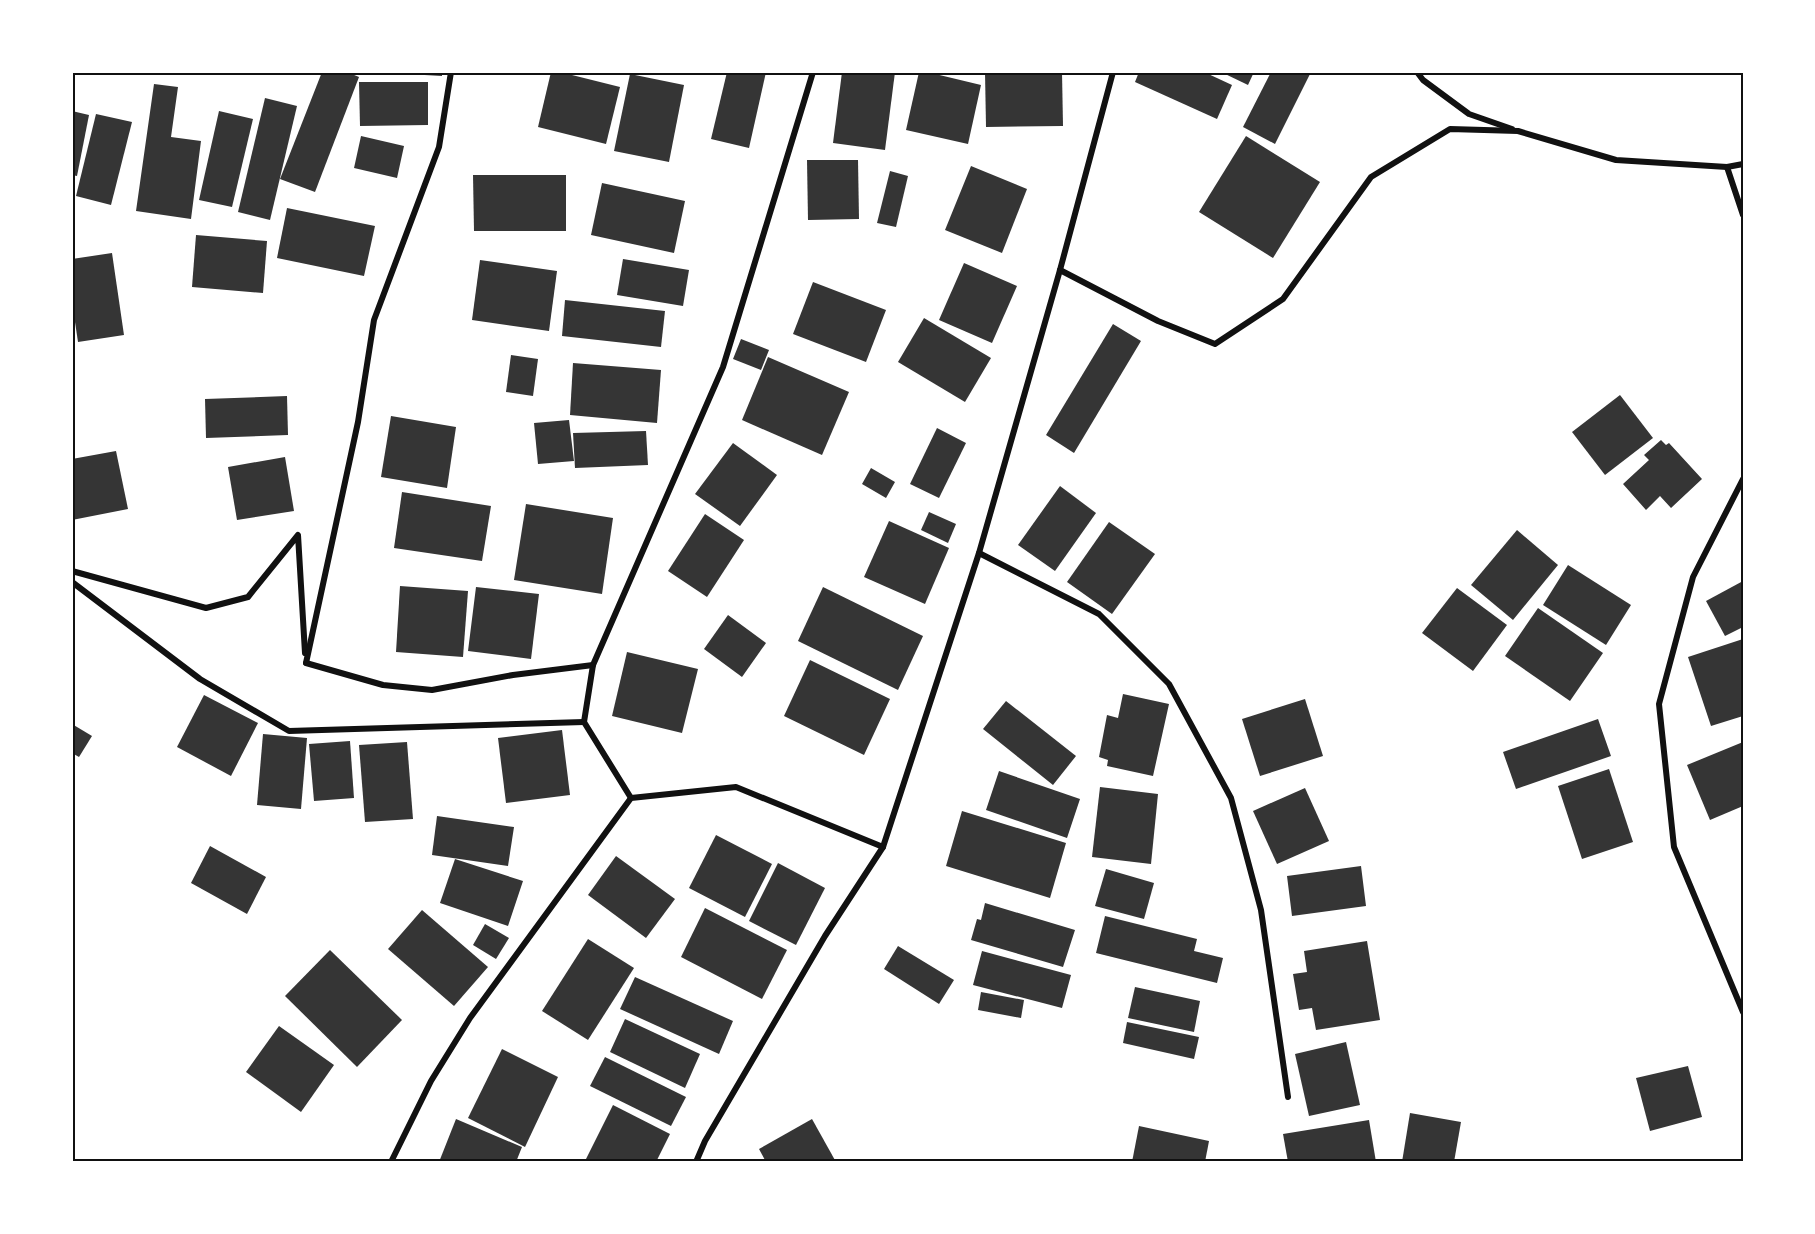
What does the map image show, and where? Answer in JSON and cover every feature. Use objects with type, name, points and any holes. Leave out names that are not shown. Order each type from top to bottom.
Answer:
[{"type":"street","points":[[306,663],[358,422],[374,320],[439,147],[451,72]]},
{"type":"street","points":[[631,798],[584,722],[593,665],[723,367],[813,72]]},
{"type":"street","points":[[696,1162],[705,1141],[825,936],[883,847],[979,553],[1060,270],[1113,72]]},
{"type":"street","points":[[1417,72],[1423,80],[1469,114],[1616,160],[1726,166],[1743,164]]},
{"type":"street","points":[[1060,270],[1158,321],[1215,344],[1283,299],[1371,177],[1450,129],[1518,131]]},
{"type":"street","points":[[1726,166],[1743,215]]},
{"type":"street","points":[[1743,479],[1693,577],[1659,704],[1674,847],[1743,1012]]},
{"type":"street","points":[[72,571],[206,608],[248,597],[298,535],[306,663]]},
{"type":"street","points":[[979,553],[1100,614],[1170,684],[1231,798],[1262,910],[1288,1097]]},
{"type":"street","points":[[72,582],[200,679],[289,731],[584,722]]},
{"type":"street","points":[[306,663],[383,685],[432,690],[513,675],[593,665]]},
{"type":"street","points":[[391,1162],[431,1082],[470,1018],[631,798],[736,787],[883,847]]},
{"type":"building","points":[[322,72],[347,72],[359,77],[315,192],[280,179]]},
{"type":"building","points":[[407,72],[442,72],[442,76],[407,74]]},
{"type":"building","points":[[551,72],[560,72],[620,87],[606,144],[538,127]]},
{"type":"building","points":[[727,72],[766,72],[749,148],[711,139]]},
{"type":"building","points":[[842,72],[895,72],[885,150],[833,143]]},
{"type":"building","points":[[919,72],[981,85],[968,144],[906,130]]},
{"type":"building","points":[[985,72],[1062,72],[1063,126],[986,127]]},
{"type":"building","points":[[1139,72],[1204,72],[1232,85],[1217,119],[1135,82]]},
{"type":"building","points":[[1221,72],[1254,72],[1248,85]]},
{"type":"building","points":[[1271,72],[1311,72],[1275,144],[1243,127]]},
{"type":"building","points":[[630,74],[684,85],[669,162],[614,151]]},
{"type":"building","points":[[359,82],[428,82],[428,125],[360,126]]},
{"type":"building","points":[[154,84],[178,87],[171,137],[201,141],[191,219],[136,211]]},
{"type":"building","points":[[265,98],[297,106],[270,220],[238,212]]},
{"type":"building","points":[[72,111],[89,115],[77,176],[72,175]]},
{"type":"building","points":[[219,111],[253,119],[232,207],[199,200]]},
{"type":"building","points":[[96,114],[132,122],[111,205],[76,196]]},
{"type":"building","points":[[361,136],[404,146],[397,178],[354,168]]},
{"type":"building","points":[[1246,136],[1320,182],[1273,258],[1199,212]]},
{"type":"building","points":[[807,160],[858,160],[859,219],[808,220]]},
{"type":"building","points":[[971,166],[1027,189],[1002,253],[945,230]]},
{"type":"building","points":[[890,171],[908,176],[896,227],[877,223]]},
{"type":"building","points":[[473,175],[566,175],[566,231],[474,231]]},
{"type":"building","points":[[602,183],[685,201],[674,253],[591,235]]},
{"type":"building","points":[[287,208],[375,226],[364,276],[277,258]]},
{"type":"building","points":[[196,235],[267,241],[263,293],[192,287]]},
{"type":"building","points":[[112,253],[124,335],[78,342],[72,302],[72,259]]},
{"type":"building","points":[[623,259],[689,270],[683,306],[617,295]]},
{"type":"building","points":[[480,260],[557,271],[549,331],[472,320]]},
{"type":"building","points":[[964,263],[1017,286],[992,343],[939,320]]},
{"type":"building","points":[[813,282],[886,310],[866,362],[793,334]]},
{"type":"building","points":[[565,300],[665,311],[661,347],[562,336]]},
{"type":"building","points":[[924,318],[991,358],[965,402],[898,362]]},
{"type":"building","points":[[1113,324],[1141,341],[1074,453],[1046,435]]},
{"type":"building","points":[[741,339],[769,350],[761,370],[733,359]]},
{"type":"building","points":[[511,355],[538,359],[533,396],[506,392]]},
{"type":"building","points":[[768,357],[849,392],[822,455],[742,420]]},
{"type":"building","points":[[573,363],[661,370],[657,423],[570,415]]},
{"type":"building","points":[[1620,395],[1653,438],[1605,475],[1572,432]]},
{"type":"building","points":[[287,396],[288,435],[206,438],[205,399]]},
{"type":"building","points":[[391,416],[456,427],[447,488],[381,477]]},
{"type":"building","points":[[569,420],[574,461],[538,464],[534,423]]},
{"type":"building","points":[[937,428],[966,443],[939,498],[910,484]]},
{"type":"building","points":[[646,431],[648,465],[575,468],[573,433]]},
{"type":"building","points":[[1661,440],[1666,445],[1669,443],[1702,479],[1671,508],[1660,496],[1646,510],[1623,484],[1649,460],[1644,455]]},
{"type":"building","points":[[733,443],[777,475],[740,526],[695,494]]},
{"type":"building","points":[[116,451],[128,509],[72,520],[72,459]]},
{"type":"building","points":[[285,457],[294,511],[237,520],[228,467]]},
{"type":"building","points":[[871,468],[895,482],[886,498],[862,484]]},
{"type":"building","points":[[1060,486],[1096,513],[1055,571],[1018,545]]},
{"type":"building","points":[[402,492],[491,506],[482,561],[394,548]]},
{"type":"building","points":[[526,504],[613,518],[602,594],[514,580]]},
{"type":"building","points":[[929,512],[956,524],[948,543],[921,530]]},
{"type":"building","points":[[705,514],[744,540],[707,597],[668,571]]},
{"type":"building","points":[[889,521],[949,548],[925,604],[864,577]]},
{"type":"building","points":[[1109,522],[1155,554],[1112,614],[1067,582]]},
{"type":"building","points":[[1517,530],[1558,565],[1513,620],[1471,585]]},
{"type":"building","points":[[1568,565],[1631,605],[1606,645],[1543,605]]},
{"type":"building","points":[[1743,581],[1743,627],[1725,636],[1706,601]]},
{"type":"building","points":[[400,586],[468,591],[463,657],[396,652]]},
{"type":"building","points":[[476,587],[539,594],[531,659],[468,651]]},
{"type":"building","points":[[823,587],[923,636],[898,690],[798,641]]},
{"type":"building","points":[[1457,588],[1507,625],[1473,671],[1422,633]]},
{"type":"building","points":[[1538,608],[1603,653],[1570,701],[1505,656]]},
{"type":"building","points":[[728,615],[766,643],[742,677],[704,649]]},
{"type":"building","points":[[1743,639],[1743,716],[1711,726],[1688,657]]},
{"type":"building","points":[[627,652],[698,669],[682,733],[612,716]]},
{"type":"building","points":[[810,660],[890,699],[864,755],[784,716]]},
{"type":"building","points":[[1123,694],[1169,704],[1153,776],[1107,766],[1108,760],[1099,757],[1107,715],[1118,718]]},
{"type":"building","points":[[204,695],[258,723],[231,776],[177,747]]},
{"type":"building","points":[[1305,699],[1323,756],[1260,776],[1242,719]]},
{"type":"building","points":[[1006,701],[1076,756],[1053,785],[983,729]]},
{"type":"building","points":[[1598,719],[1611,756],[1516,789],[1503,752]]},
{"type":"building","points":[[72,724],[92,736],[79,757],[72,753]]},
{"type":"building","points":[[562,730],[570,795],[506,803],[498,738]]},
{"type":"building","points":[[263,734],[307,738],[301,809],[257,805]]},
{"type":"building","points":[[350,741],[354,798],[314,801],[309,744]]},
{"type":"building","points":[[407,742],[413,819],[365,822],[359,745]]},
{"type":"building","points":[[1743,742],[1743,806],[1710,820],[1687,765]]},
{"type":"building","points":[[1609,769],[1633,842],[1582,859],[1558,786]]},
{"type":"building","points":[[999,771],[1080,799],[1067,838],[986,810]]},
{"type":"building","points":[[1100,787],[1158,794],[1151,864],[1092,857]]},
{"type":"building","points":[[1305,788],[1329,841],[1277,864],[1253,811]]},
{"type":"building","points":[[962,811],[1066,843],[1050,898],[946,866]]},
{"type":"building","points":[[437,816],[514,827],[508,866],[432,855]]},
{"type":"building","points":[[716,835],[772,864],[745,917],[689,888]]},
{"type":"building","points":[[210,846],[266,877],[247,914],[191,883]]},
{"type":"building","points":[[616,856],[675,899],[646,938],[588,895]]},
{"type":"building","points":[[455,859],[523,881],[508,926],[440,903]]},
{"type":"building","points":[[778,863],[825,888],[796,945],[749,921]]},
{"type":"building","points":[[1361,866],[1366,906],[1292,916],[1287,876]]},
{"type":"building","points":[[1106,869],[1154,883],[1144,919],[1095,906]]},
{"type":"building","points":[[985,903],[1075,930],[1063,967],[971,940],[977,919],[981,920]]},
{"type":"building","points":[[705,908],[787,950],[762,999],[681,957]]},
{"type":"building","points":[[422,910],[488,967],[454,1006],[388,949]]},
{"type":"building","points":[[1105,916],[1197,939],[1194,951],[1223,958],[1217,983],[1096,953]]},
{"type":"building","points":[[485,924],[509,938],[496,959],[473,945]]},
{"type":"building","points":[[588,939],[634,968],[588,1040],[542,1011]]},
{"type":"building","points":[[1367,941],[1380,1020],[1316,1030],[1312,1008],[1299,1010],[1293,974],[1307,972],[1304,951]]},
{"type":"building","points":[[898,946],[954,980],[939,1004],[884,969]]},
{"type":"building","points":[[330,950],[402,1020],[357,1067],[285,996]]},
{"type":"building","points":[[982,951],[1071,975],[1062,1008],[973,985]]},
{"type":"building","points":[[635,977],[733,1021],[719,1054],[620,1009]]},
{"type":"building","points":[[1135,987],[1200,1001],[1194,1032],[1128,1018]]},
{"type":"building","points":[[981,992],[1024,1000],[1021,1018],[978,1010]]},
{"type":"building","points":[[625,1019],[700,1054],[685,1088],[610,1052]]},
{"type":"building","points":[[1127,1022],[1199,1037],[1194,1059],[1123,1043]]},
{"type":"building","points":[[279,1026],[334,1065],[301,1112],[246,1072]]},
{"type":"building","points":[[1346,1042],[1360,1105],[1309,1116],[1295,1054]]},
{"type":"building","points":[[502,1049],[558,1077],[525,1147],[468,1118]]},
{"type":"building","points":[[605,1057],[686,1097],[671,1126],[590,1086]]},
{"type":"building","points":[[1688,1066],[1702,1117],[1650,1131],[1636,1078]]},
{"type":"building","points":[[613,1105],[670,1134],[656,1162],[591,1162],[586,1159]]},
{"type":"building","points":[[1410,1113],[1461,1122],[1454,1162],[1402,1162]]},
{"type":"building","points":[[456,1119],[522,1147],[516,1162],[439,1162]]},
{"type":"building","points":[[812,1119],[836,1162],[766,1162],[759,1149]]},
{"type":"building","points":[[1369,1120],[1376,1162],[1288,1162],[1283,1134]]},
{"type":"building","points":[[1139,1126],[1209,1141],[1205,1162],[1132,1162]]}]
